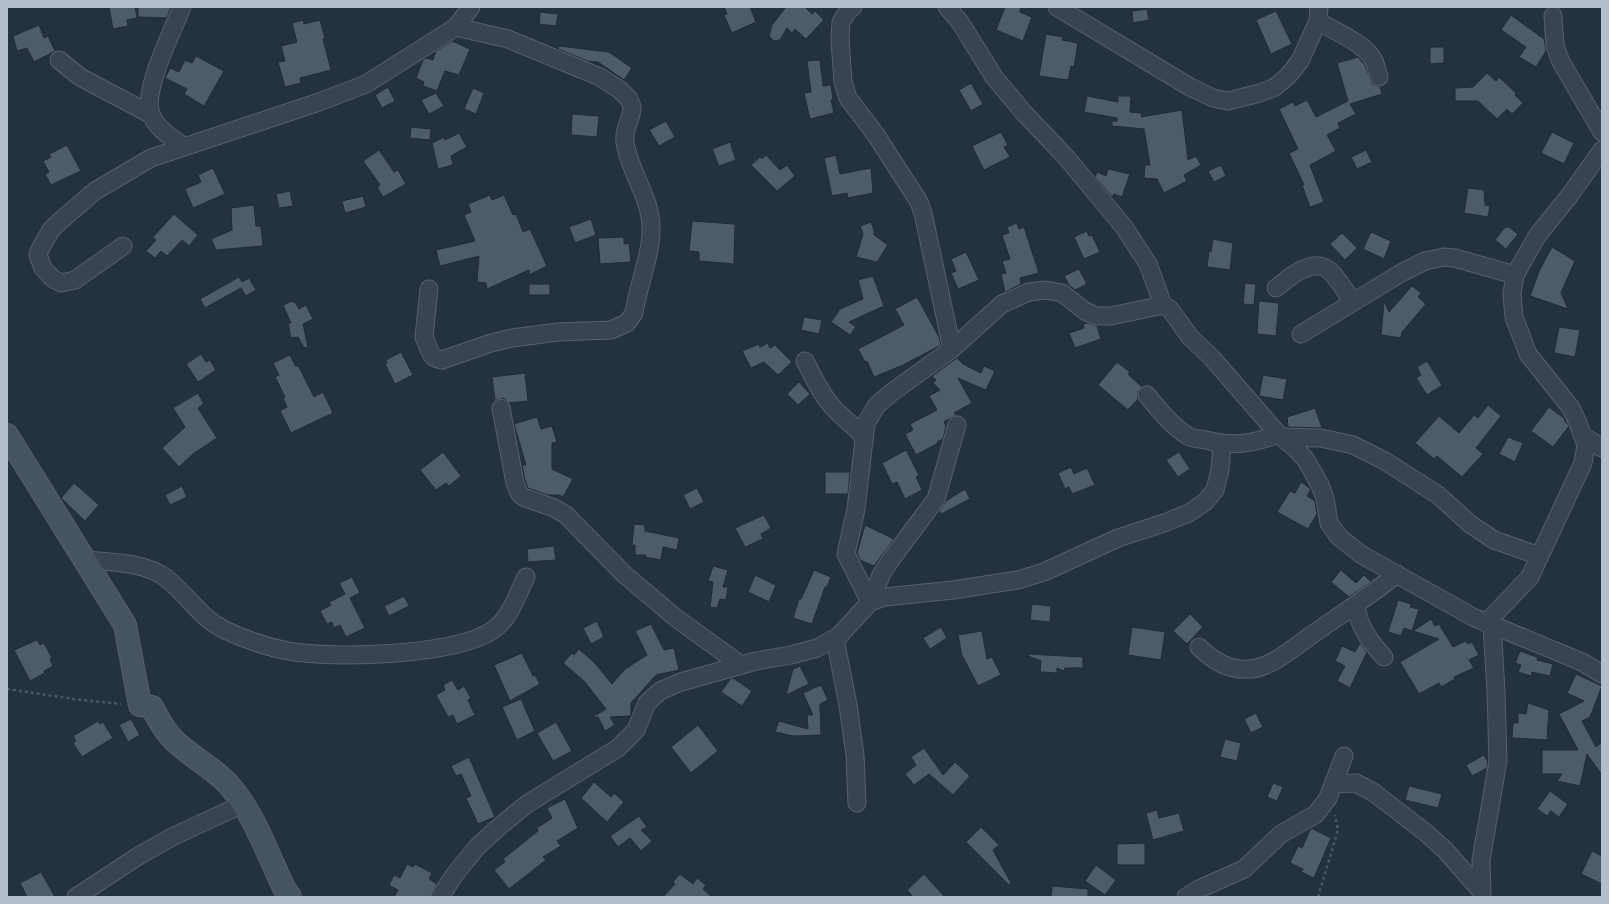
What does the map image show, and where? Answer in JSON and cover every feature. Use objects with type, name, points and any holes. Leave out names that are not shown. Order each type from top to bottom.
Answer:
[{"type":"street","points":[[150,114],[150,90],[182,7]]},
{"type":"street","points":[[123,246],[75,280],[67,282],[58,282],[49,276],[43,268],[38,255],[42,243],[51,230],[96,191],[151,158],[366,84],[456,27],[471,7]]},
{"type":"street","points":[[853,7],[849,9],[841,22],[840,40],[843,82],[848,98],[876,135],[918,202],[923,213],[952,349]]},
{"type":"street","points":[[947,7],[960,22],[994,77],[1024,113],[1066,157],[1124,227],[1148,264],[1163,305],[1170,309],[1190,337],[1212,358],[1280,436],[1306,460],[1320,485],[1325,498],[1329,523],[1339,536],[1362,554],[1489,624],[1582,662],[1602,674]]},
{"type":"street","points":[[1057,7],[1190,87],[1213,98],[1228,100],[1260,93],[1282,82],[1300,61],[1319,14],[1370,55],[1376,64],[1379,77]]},
{"type":"street","points":[[1553,16],[1555,46],[1561,62],[1602,132]]},
{"type":"street","points":[[429,289],[424,337],[431,354],[438,359],[445,360],[478,347],[512,338],[558,332],[610,330],[627,323],[634,313],[651,233],[650,213],[626,149],[625,131],[632,107],[626,95],[600,77],[508,40],[456,27]]},
{"type":"street","points":[[59,60],[80,77],[150,114],[160,128],[183,146]]},
{"type":"street","points":[[1481,894],[1482,860],[1498,761],[1496,691],[1489,624],[1530,577],[1555,520],[1583,463],[1586,445],[1571,408],[1528,354],[1519,335],[1514,317],[1512,294],[1515,276],[1537,236],[1570,195],[1602,150]]},
{"type":"street","points":[[1301,334],[1401,273],[1425,261],[1444,257],[1455,258],[1515,276]]},
{"type":"street","points":[[1276,288],[1295,274],[1311,265],[1318,264],[1326,267],[1332,273],[1353,302]]},
{"type":"street","points":[[870,602],[846,554],[856,509],[866,423],[877,405],[890,393],[952,349],[1002,304],[1029,292],[1045,290],[1062,293],[1085,311],[1096,316],[1111,316],[1163,305]]},
{"type":"street","points":[[805,361],[826,399],[845,420],[857,428],[864,439]]},
{"type":"street","points":[[1147,395],[1167,419],[1189,436],[1222,444],[1250,444],[1280,436],[1321,438],[1353,445],[1385,461],[1438,494],[1470,524],[1494,540],[1540,556]]},
{"type":"street","points":[[501,408],[515,483],[521,495],[531,501],[554,508],[566,515],[625,575],[676,618],[741,665]]},
{"type":"street","points":[[440,897],[455,874],[478,846],[500,826],[528,804],[586,769],[623,743],[636,730],[647,703],[652,696],[671,685],[741,665],[817,648],[835,639],[870,602],[882,573],[936,499],[956,425]]},
{"type":"street","points":[[7,435],[125,625],[140,705],[152,707],[165,730],[178,743],[218,774],[243,804],[284,888],[290,897]]},
{"type":"street","points":[[1582,435],[1602,448]]},
{"type":"street","points":[[870,602],[894,594],[960,589],[1018,580],[1044,572],[1118,538],[1189,513],[1205,502],[1215,490],[1220,470],[1222,444]]},
{"type":"street","points":[[85,560],[135,567],[159,574],[177,588],[201,614],[226,630],[288,651],[331,655],[407,652],[477,638],[500,625],[511,609],[526,577]]},
{"type":"street","points":[[1199,647],[1211,659],[1235,669],[1251,669],[1269,663],[1290,651],[1356,606],[1397,574]]},
{"type":"street","points":[[1356,606],[1358,617],[1366,635],[1384,658]]},
{"type":"street","points":[[835,639],[855,755],[857,803]]},
{"type":"street","points":[[1186,897],[1199,889],[1236,874],[1249,866],[1281,834],[1316,814],[1330,791],[1344,756]]},
{"type":"street","points":[[1330,791],[1356,782],[1373,792],[1426,832],[1445,850],[1481,894]]},
{"type":"street","points":[[76,897],[140,855],[174,836],[243,804]]},
{"type":"path","points":[[7,689],[81,700],[140,705]]},
{"type":"path","points":[[1318,897],[1338,830],[1330,791]]},
{"type":"building","points":[[109,7],[135,7],[137,18],[127,20],[128,26],[113,29]]},
{"type":"building","points":[[138,7],[171,7],[167,18],[138,17]]},
{"type":"building","points":[[724,7],[750,7],[756,22],[732,33],[724,15],[727,14]]},
{"type":"building","points":[[786,7],[805,7],[812,14],[815,11],[824,20],[806,39],[795,29],[792,33],[787,28],[780,40],[774,41],[769,36],[772,25]]},
{"type":"building","points":[[1005,7],[1021,7],[1020,12],[1032,17],[1023,41],[996,30]]},
{"type":"building","points":[[1147,9],[1149,20],[1133,23],[1132,11]]},
{"type":"building","points":[[1276,11],[1292,44],[1271,54],[1256,20]]},
{"type":"building","points":[[540,12],[558,14],[556,26],[539,24]]},
{"type":"building","points":[[1511,15],[1544,39],[1546,51],[1536,67],[1519,57],[1526,47],[1501,30]]},
{"type":"building","points":[[303,20],[304,24],[320,20],[331,70],[300,78],[301,83],[285,87],[278,62],[285,61],[281,46],[297,42],[292,23]]},
{"type":"building","points":[[39,25],[44,38],[48,36],[55,51],[34,62],[27,48],[17,51],[13,36]]},
{"type":"building","points":[[1046,34],[1063,37],[1062,40],[1078,43],[1074,67],[1071,66],[1068,80],[1039,76]]},
{"type":"building","points":[[452,41],[470,49],[459,75],[445,71],[437,91],[423,86],[424,82],[416,78],[423,60],[426,58],[433,60],[436,51]]},
{"type":"building","points":[[559,46],[609,52],[632,68],[624,80],[598,62],[587,61],[558,49]]},
{"type":"building","points":[[1430,47],[1444,47],[1444,63],[1430,64]]},
{"type":"building","points":[[196,56],[224,71],[204,106],[184,94],[187,89],[165,78],[170,68],[179,72],[185,60],[192,63]]},
{"type":"building","points":[[1358,57],[1365,65],[1372,84],[1380,87],[1382,94],[1350,104],[1356,114],[1338,123],[1340,128],[1327,135],[1336,151],[1310,165],[1324,202],[1310,207],[1302,185],[1304,185],[1289,153],[1298,149],[1279,109],[1293,102],[1295,106],[1307,100],[1316,117],[1348,101],[1337,63]]},
{"type":"building","points":[[820,60],[823,86],[831,85],[833,100],[831,100],[834,113],[810,119],[804,93],[811,92],[807,61]]},
{"type":"building","points":[[1487,73],[1496,81],[1499,77],[1516,93],[1515,95],[1523,103],[1512,114],[1507,109],[1497,119],[1478,101],[1455,101],[1455,88],[1473,87]]},
{"type":"building","points":[[971,83],[983,104],[971,111],[959,90]]},
{"type":"building","points":[[388,87],[395,101],[382,108],[375,95]]},
{"type":"building","points":[[473,88],[484,93],[476,114],[464,109]]},
{"type":"building","points":[[436,93],[444,106],[429,114],[421,100]]},
{"type":"building","points":[[1087,96],[1118,102],[1118,96],[1131,96],[1130,112],[1142,113],[1141,117],[1182,110],[1188,160],[1196,156],[1201,165],[1184,175],[1187,181],[1164,193],[1157,179],[1144,178],[1145,165],[1150,165],[1144,129],[1112,126],[1112,121],[1117,121],[1117,118],[1084,112]]},
{"type":"building","points":[[572,114],[599,116],[597,137],[571,135]]},
{"type":"building","points":[[666,121],[675,137],[659,146],[649,130]]},
{"type":"building","points":[[411,127],[431,129],[430,140],[410,138]]},
{"type":"building","points":[[1001,132],[1008,145],[1004,147],[1010,157],[984,170],[972,146]]},
{"type":"building","points":[[1552,132],[1574,143],[1564,164],[1541,153]]},
{"type":"building","points":[[459,133],[467,147],[451,156],[453,165],[438,169],[432,143],[444,137],[445,140]]},
{"type":"building","points":[[730,142],[736,160],[719,166],[712,149]]},
{"type":"building","points":[[67,145],[81,171],[51,185],[45,174],[49,172],[43,161],[51,157],[49,154]]},
{"type":"building","points":[[379,150],[394,172],[398,170],[406,184],[383,197],[377,187],[380,185],[363,161]]},
{"type":"building","points":[[1366,150],[1372,162],[1357,169],[1351,157]]},
{"type":"building","points":[[766,155],[780,170],[787,165],[795,176],[777,191],[751,165],[760,157],[762,159]]},
{"type":"building","points":[[836,155],[840,174],[871,168],[873,193],[848,198],[847,193],[832,196],[824,158]]},
{"type":"building","points":[[1221,165],[1226,176],[1214,182],[1208,171]]},
{"type":"building","points":[[213,168],[225,194],[193,208],[185,189],[201,182],[198,175]]},
{"type":"building","points":[[1108,169],[1130,174],[1122,197],[1114,194],[1112,197],[1095,177],[1097,172],[1106,176]]},
{"type":"building","points":[[1468,188],[1484,190],[1485,205],[1490,206],[1488,217],[1464,213]]},
{"type":"building","points":[[290,191],[293,206],[279,208],[276,194]]},
{"type":"building","points":[[490,195],[492,200],[504,195],[513,215],[516,214],[523,232],[530,229],[547,266],[529,275],[529,270],[487,289],[486,283],[477,282],[479,256],[440,266],[436,250],[475,241],[464,215],[471,212],[468,204]]},
{"type":"building","points":[[363,196],[366,207],[345,213],[342,201]]},
{"type":"building","points":[[254,205],[256,226],[261,226],[263,246],[216,250],[211,239],[232,230],[231,208]]},
{"type":"building","points":[[174,214],[198,235],[189,246],[182,240],[167,256],[161,251],[155,258],[146,251],[156,240],[153,237]]},
{"type":"building","points":[[591,219],[596,235],[575,243],[569,227]]},
{"type":"building","points":[[692,221],[735,224],[734,264],[699,261],[699,252],[689,251]]},
{"type":"building","points":[[871,222],[875,233],[873,234],[888,245],[877,262],[856,257],[863,234],[860,226]]},
{"type":"building","points":[[1017,223],[1019,229],[1024,227],[1039,273],[1020,278],[1021,284],[1005,292],[1001,274],[1006,273],[1002,261],[1010,259],[1002,235],[1009,233],[1007,227]]},
{"type":"building","points":[[1505,227],[1509,227],[1518,234],[1506,249],[1495,240]]},
{"type":"building","points":[[1087,231],[1089,236],[1092,235],[1100,252],[1084,259],[1074,237]]},
{"type":"building","points":[[1371,232],[1391,241],[1384,259],[1363,249]]},
{"type":"building","points":[[1342,233],[1357,248],[1345,260],[1330,244]]},
{"type":"building","points":[[624,237],[624,244],[629,243],[631,262],[600,264],[598,238]]},
{"type":"building","points":[[1213,239],[1233,243],[1230,270],[1207,267],[1209,251],[1211,252]]},
{"type":"building","points":[[1552,247],[1575,261],[1561,293],[1568,309],[1530,296],[1540,269]]},
{"type":"building","points":[[966,252],[979,280],[958,289],[951,273],[956,271],[951,259]]},
{"type":"building","points":[[1079,269],[1087,284],[1075,290],[1069,285],[1064,276]]},
{"type":"building","points":[[873,276],[884,306],[849,322],[856,327],[850,335],[831,322],[840,309],[863,299],[858,280]]},
{"type":"building","points":[[239,277],[242,282],[249,278],[256,290],[246,296],[241,288],[205,308],[200,299]]},
{"type":"building","points":[[1245,283],[1256,284],[1254,305],[1243,304]]},
{"type":"building","points":[[529,284],[550,284],[550,295],[529,295]]},
{"type":"building","points":[[1412,286],[1421,293],[1418,297],[1426,304],[1402,332],[1401,338],[1381,335],[1384,301],[1389,312]]},
{"type":"building","points":[[917,297],[939,337],[941,345],[903,365],[874,377],[867,361],[865,362],[858,349],[904,325],[895,309]]},
{"type":"building","points":[[292,301],[294,303],[295,302],[299,309],[306,305],[313,319],[303,324],[308,347],[304,348],[298,337],[291,338],[288,323],[291,323],[283,305]]},
{"type":"building","points":[[1259,301],[1279,303],[1276,336],[1257,334]]},
{"type":"building","points":[[804,317],[822,320],[819,334],[801,330]]},
{"type":"building","points":[[1087,323],[1097,326],[1101,339],[1075,348],[1069,333],[1084,328],[1083,324]]},
{"type":"building","points":[[1559,327],[1580,330],[1575,357],[1554,353]]},
{"type":"building","points":[[768,343],[770,348],[775,345],[792,362],[778,375],[764,362],[751,368],[742,351],[759,344],[760,347]]},
{"type":"building","points":[[401,352],[413,375],[395,384],[385,364],[387,363],[386,360]]},
{"type":"building","points":[[201,354],[206,362],[210,360],[216,370],[198,382],[186,364]]},
{"type":"building","points":[[290,355],[296,367],[298,365],[314,397],[323,392],[333,413],[291,433],[280,411],[287,407],[283,398],[285,397],[275,377],[279,375],[273,363]]},
{"type":"building","points":[[957,358],[963,364],[981,373],[984,366],[995,371],[986,390],[958,378],[972,403],[954,413],[956,415],[944,422],[946,426],[943,439],[916,455],[905,434],[913,430],[910,424],[937,410],[929,396],[940,390],[933,383],[936,380],[932,376]]},
{"type":"building","points":[[1427,361],[1442,385],[1427,395],[1416,378],[1421,375],[1417,367]]},
{"type":"building","points":[[1117,362],[1130,372],[1128,374],[1142,387],[1138,392],[1138,399],[1128,410],[1098,385]]},
{"type":"building","points":[[525,373],[528,401],[509,403],[504,398],[495,400],[492,377]]},
{"type":"building","points":[[1263,375],[1287,379],[1283,400],[1259,396]]},
{"type":"building","points":[[799,382],[810,394],[798,405],[787,394]]},
{"type":"building","points":[[198,393],[204,404],[198,408],[217,438],[193,454],[179,467],[162,448],[185,427],[173,408]]},
{"type":"building","points":[[1488,405],[1501,416],[1476,448],[1483,454],[1462,477],[1437,456],[1434,459],[1415,443],[1439,416],[1459,433],[1474,415],[1478,418]]},
{"type":"building","points":[[1549,407],[1565,419],[1564,420],[1569,426],[1553,447],[1531,431]]},
{"type":"building","points":[[1315,408],[1322,428],[1288,427],[1287,417]]},
{"type":"building","points":[[537,417],[541,429],[552,426],[557,442],[552,443],[552,469],[573,479],[563,497],[559,495],[547,495],[528,488],[525,480],[522,465],[526,465],[514,424]]},
{"type":"building","points":[[1508,437],[1523,443],[1515,462],[1499,454]]},
{"type":"building","points":[[906,450],[919,475],[916,477],[922,490],[905,499],[897,482],[892,484],[882,463]]},
{"type":"building","points":[[443,452],[461,476],[449,486],[446,483],[436,490],[420,470]]},
{"type":"building","points":[[1179,452],[1190,469],[1178,477],[1166,460]]},
{"type":"building","points":[[1071,467],[1074,474],[1087,468],[1095,485],[1072,494],[1069,487],[1065,489],[1058,473]]},
{"type":"building","points":[[825,472],[850,472],[848,494],[825,494]]},
{"type":"building","points":[[1301,482],[1311,489],[1307,496],[1315,501],[1317,514],[1308,529],[1277,512],[1290,491],[1295,493]]},
{"type":"building","points":[[74,483],[99,505],[85,521],[61,498]]},
{"type":"building","points":[[182,486],[187,497],[170,505],[165,495]]},
{"type":"building","points":[[697,488],[704,502],[690,509],[683,495]]},
{"type":"building","points":[[965,489],[970,499],[941,514],[939,511],[946,501]]},
{"type":"building","points":[[764,515],[771,528],[761,534],[763,539],[745,547],[735,528]]},
{"type":"building","points":[[634,524],[645,525],[645,531],[679,538],[677,550],[663,547],[661,560],[645,557],[646,555],[635,555],[635,545],[632,545]]},
{"type":"building","points":[[865,525],[894,539],[874,566],[860,560],[857,553]]},
{"type":"building","points":[[554,546],[556,560],[528,562],[527,549]]},
{"type":"building","points":[[713,566],[728,570],[723,587],[728,587],[726,600],[720,599],[717,608],[710,607],[713,582],[708,581]]},
{"type":"building","points":[[814,570],[831,577],[827,587],[825,587],[812,624],[793,618],[799,599],[801,599]]},
{"type":"building","points":[[1341,570],[1356,583],[1364,575],[1371,582],[1349,597],[1331,582]]},
{"type":"building","points":[[755,575],[776,585],[769,602],[748,592]]},
{"type":"building","points":[[352,577],[360,593],[350,598],[365,628],[346,637],[340,625],[334,628],[332,622],[327,624],[320,611],[331,605],[329,602],[345,594],[339,583]]},
{"type":"building","points":[[404,596],[409,606],[389,616],[384,606]]},
{"type":"building","points":[[1398,600],[1411,604],[1410,607],[1419,609],[1412,631],[1404,628],[1401,636],[1388,632]]},
{"type":"building","points":[[1032,604],[1051,606],[1050,622],[1030,620]]},
{"type":"building","points":[[1190,614],[1203,627],[1187,644],[1173,631]]},
{"type":"building","points":[[1431,619],[1435,626],[1439,624],[1453,647],[1466,641],[1468,644],[1472,642],[1479,655],[1469,660],[1474,668],[1454,677],[1455,679],[1441,687],[1439,683],[1419,694],[1400,662],[1439,639],[1413,631]]},
{"type":"building","points":[[597,621],[604,637],[591,644],[583,628]]},
{"type":"building","points":[[651,624],[664,650],[674,648],[679,670],[656,675],[631,703],[631,716],[610,717],[615,725],[605,731],[598,717],[591,718],[606,709],[584,681],[563,663],[572,653],[574,655],[579,649],[594,662],[612,684],[625,669],[647,655],[635,631]]},
{"type":"building","points":[[941,627],[947,638],[930,649],[923,638]]},
{"type":"building","points":[[1132,627],[1165,632],[1161,660],[1128,655]]},
{"type":"building","points":[[982,631],[987,659],[992,657],[1001,675],[978,686],[962,657],[958,635]]},
{"type":"building","points":[[37,640],[40,645],[44,643],[52,658],[50,659],[53,666],[44,671],[45,673],[30,681],[14,650]]},
{"type":"building","points":[[1360,643],[1367,652],[1350,688],[1337,681],[1345,666],[1335,661],[1342,646],[1355,652]]},
{"type":"building","points":[[1520,651],[1537,657],[1537,660],[1553,664],[1550,676],[1532,672],[1531,676],[1518,672],[1521,665],[1515,663]]},
{"type":"building","points":[[522,653],[533,676],[535,675],[540,684],[510,701],[494,665]]},
{"type":"building","points":[[1029,654],[1083,657],[1083,668],[1065,668],[1064,671],[1057,668],[1057,673],[1040,672],[1041,661],[1028,656]]},
{"type":"building","points":[[800,666],[809,684],[786,695],[793,669]]},
{"type":"building","points":[[1576,674],[1602,686],[1590,717],[1582,721],[1596,747],[1602,742],[1602,775],[1587,754],[1580,786],[1557,781],[1562,774],[1542,774],[1542,750],[1578,750],[1559,714],[1584,701],[1567,693]]},
{"type":"building","points":[[731,678],[752,691],[742,706],[721,692]]},
{"type":"building","points":[[452,680],[458,690],[464,686],[471,698],[468,700],[475,715],[457,724],[453,715],[448,717],[436,695],[445,690],[443,685]]},
{"type":"building","points":[[821,685],[828,700],[820,704],[821,735],[793,736],[775,732],[779,721],[808,729],[807,715],[813,715],[803,693]]},
{"type":"building","points":[[521,699],[535,731],[517,740],[502,707]]},
{"type":"building","points":[[1528,703],[1549,710],[1547,740],[1512,738],[1513,723],[1518,723],[1518,713],[1526,714]]},
{"type":"building","points":[[1256,713],[1263,727],[1251,733],[1244,719]]},
{"type":"building","points":[[131,719],[140,735],[128,742],[119,725]]},
{"type":"building","points":[[98,721],[100,724],[103,722],[113,738],[82,757],[73,743],[76,741],[73,736]]},
{"type":"building","points":[[556,722],[572,751],[553,761],[537,733]]},
{"type":"building","points":[[698,725],[718,751],[691,773],[671,747]]},
{"type":"building","points":[[1225,739],[1241,743],[1237,761],[1220,757]]},
{"type":"building","points":[[924,748],[943,775],[955,762],[970,776],[953,795],[929,774],[914,785],[905,774],[916,765],[911,757]]},
{"type":"building","points":[[1484,755],[1488,762],[1487,768],[1472,776],[1466,765]]},
{"type":"building","points":[[469,757],[495,817],[478,824],[466,798],[471,796],[461,774],[456,776],[451,766]]},
{"type":"building","points":[[594,782],[611,797],[614,793],[624,802],[607,822],[581,798]]},
{"type":"building","points":[[1273,783],[1283,787],[1277,801],[1267,797]]},
{"type":"building","points":[[1409,786],[1442,794],[1438,808],[1405,800]]},
{"type":"building","points":[[1550,791],[1568,804],[1559,817],[1551,811],[1547,816],[1537,809]]},
{"type":"building","points":[[565,799],[578,828],[557,841],[561,846],[543,857],[546,860],[509,889],[494,870],[505,862],[503,859],[538,831],[537,828],[552,818],[547,808]]},
{"type":"building","points":[[1157,810],[1159,818],[1179,813],[1184,831],[1153,840],[1146,813]]},
{"type":"building","points":[[639,816],[647,827],[641,830],[652,841],[641,851],[630,838],[618,847],[610,836]]},
{"type":"building","points":[[981,827],[999,845],[993,850],[1011,883],[1009,885],[966,842]]},
{"type":"building","points":[[1311,828],[1331,838],[1314,878],[1301,872],[1303,869],[1290,863],[1298,846],[1302,848]]},
{"type":"building","points":[[1145,843],[1145,865],[1117,865],[1117,844]]},
{"type":"building","points":[[1592,851],[1602,856],[1602,884],[1581,874]]},
{"type":"building","points":[[407,864],[413,867],[415,864],[432,873],[429,879],[437,884],[430,897],[394,897],[398,890],[389,885],[394,875],[400,878]]},
{"type":"building","points":[[1096,865],[1116,880],[1105,895],[1085,881]]},
{"type":"building","points":[[41,872],[55,897],[27,897],[20,883]]},
{"type":"building","points":[[680,874],[693,884],[697,878],[706,885],[703,889],[712,897],[663,897],[675,884],[673,882]]},
{"type":"building","points":[[924,874],[945,897],[913,897],[907,890]]},
{"type":"building","points":[[1052,886],[1088,889],[1088,897],[1051,897]]}]
